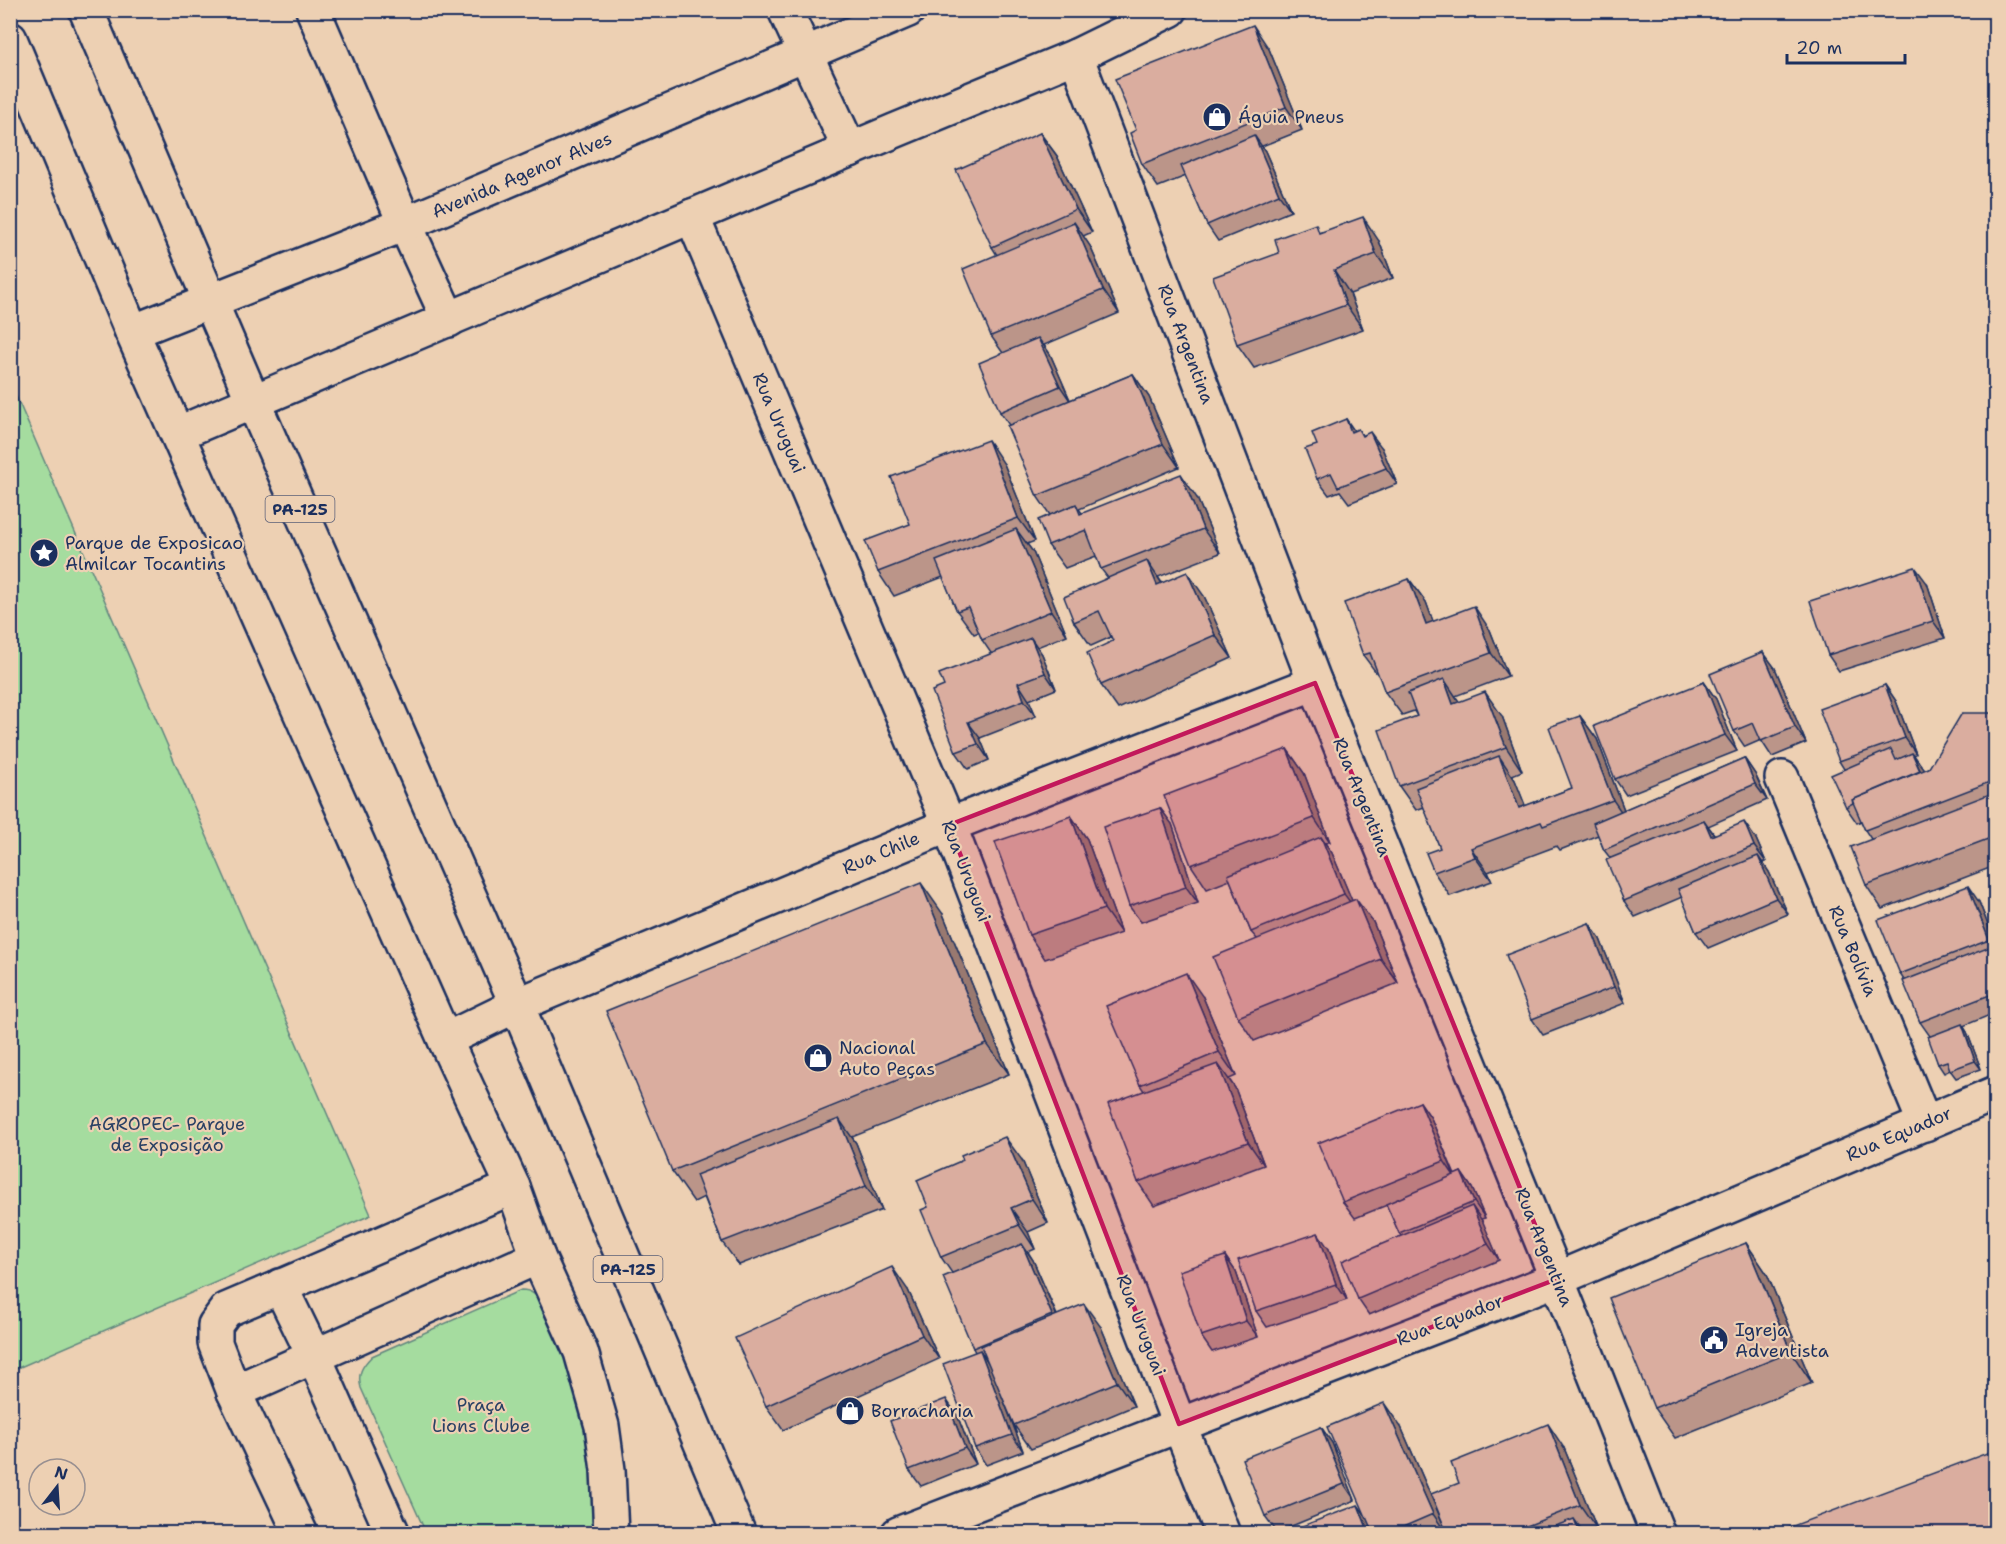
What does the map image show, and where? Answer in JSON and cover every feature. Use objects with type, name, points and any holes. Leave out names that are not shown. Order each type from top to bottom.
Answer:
[{"type":"street","name":"PA-125","points":[[87,10],[253,401],[517,1005],[739,1533]]},
{"type":"street","points":[[313,10],[449,320]]},
{"type":"street","points":[[785,10],[850,150]]},
{"type":"street","name":"Avenida Agenor Alves","points":[[132,332],[405,224],[908,10]]},
{"type":"street","points":[[179,433],[1076,56],[1170,10]]},
{"type":"street","points":[[10,39],[132,332],[179,433],[445,1040],[513,1187],[538,1257],[581,1352],[602,1426],[608,1470],[611,1533]]},
{"type":"street","name":"Rua Argentina","points":[[1076,56],[1316,683],[1658,1533]]},
{"type":"street","name":"Rua Uruguai","points":[[692,216],[949,825],[1223,1533]]},
{"type":"street","name":"Rua Chile","points":[[445,1040],[517,1005],[949,825],[1316,683]]},
{"type":"street","name":"Rua Bolívia","points":[[1782,778],[1925,1124]]},
{"type":"street","name":"Rua Equador","points":[[898,1533],[1557,1279],[1995,1093]]},
{"type":"street","points":[[301,1533],[234,1392],[215,1343],[215,1325],[226,1310],[513,1187]]},
{"type":"street","points":[[234,1392],[538,1257]]},
{"type":"street","points":[[280,1286],[393,1533]]},
{"type":"highlighted area","points":[[1315,683],[1557,1279],[1179,1424],[949,825]]},
{"type":"green space","name":"AGROPEC- Parque de Exposição","points":[[10,382],[371,1215],[11,1371],[10,1371]]},
{"type":"green space","name":"Praça Lions Clube","points":[[521,1290],[533,1294],[542,1304],[582,1405],[595,1469],[596,1533],[426,1533],[361,1388],[361,1370],[372,1356]]},
{"type":"building","name":"Águia Pneus","points":[[1253,25],[1286,107],[1142,164],[1130,133],[1136,130],[1115,79]]},
{"type":"building","points":[[1040,133],[1076,209],[992,247],[956,170]]},
{"type":"building","points":[[1254,135],[1279,194],[1207,225],[1181,166]]},
{"type":"building","points":[[1363,217],[1376,254],[1334,270],[1346,305],[1237,344],[1213,277],[1279,253],[1275,239],[1316,224],[1319,233]]},
{"type":"building","points":[[1074,222],[1103,290],[991,336],[963,269]]},
{"type":"building","points":[[1038,338],[1060,386],[1000,412],[979,363]]},
{"type":"building","points":[[1133,374],[1163,444],[1037,496],[1007,426]]},
{"type":"building","points":[[1346,419],[1351,432],[1358,429],[1362,436],[1370,432],[1386,468],[1338,487],[1331,473],[1317,479],[1305,449],[1317,445],[1312,433]]},
{"type":"building","points":[[988,440],[1018,518],[878,572],[865,541],[910,524],[891,477]]},
{"type":"building","points":[[1181,474],[1203,529],[1101,569],[1086,530],[1048,545],[1038,520],[1076,504],[1080,514]]},
{"type":"building","points":[[1016,529],[1051,611],[982,640],[968,607],[957,611],[936,561]]},
{"type":"building","points":[[1147,561],[1157,585],[1187,572],[1215,635],[1101,685],[1087,653],[1113,641],[1099,611],[1074,622],[1064,597]]},
{"type":"building","points":[[1915,567],[1933,621],[1828,655],[1810,601]]},
{"type":"building","points":[[1409,579],[1426,624],[1474,606],[1491,653],[1385,692],[1370,653],[1363,655],[1344,603]]},
{"type":"building","points":[[1031,638],[1045,673],[1018,683],[1024,700],[968,722],[978,744],[956,752],[932,691],[944,686],[939,674]]},
{"type":"building","points":[[1763,652],[1795,727],[1761,741],[1753,723],[1734,731],[1710,674]]},
{"type":"building","points":[[1444,679],[1453,704],[1485,692],[1506,747],[1399,786],[1379,730],[1417,716],[1408,693]]},
{"type":"building","points":[[1704,682],[1725,735],[1615,779],[1594,726]]},
{"type":"building","points":[[1885,685],[1905,738],[1839,761],[1819,709]]},
{"type":"building","points":[[1962,713],[1995,713],[1995,780],[1865,830],[1852,800],[1929,768]]},
{"type":"building","points":[[1580,716],[1613,800],[1543,826],[1541,822],[1471,848],[1475,857],[1434,872],[1426,853],[1440,848],[1416,788],[1499,756],[1519,808],[1572,788],[1549,727]]},
{"type":"building","points":[[1287,749],[1314,818],[1191,865],[1164,796]]},
{"type":"building","points":[[1891,749],[1896,760],[1912,753],[1920,771],[1852,800],[1853,803],[1846,807],[1831,775]]},
{"type":"building","points":[[1744,758],[1755,784],[1604,850],[1593,823]]},
{"type":"building","points":[[1995,792],[1995,854],[1988,839],[1866,885],[1851,847]]},
{"type":"building","points":[[1160,808],[1186,887],[1129,906],[1103,827]]},
{"type":"building","points":[[1071,816],[1104,909],[1029,935],[995,842]]},
{"type":"building","points":[[1704,820],[1711,836],[1744,822],[1754,846],[1624,901],[1606,860]]},
{"type":"building","points":[[1321,837],[1344,894],[1251,932],[1228,875]]},
{"type":"building","points":[[1758,856],[1776,898],[1696,932],[1678,889]]},
{"type":"building","name":"Nacional Auto Peças","points":[[921,883],[987,1044],[672,1171],[606,1011]]},
{"type":"building","points":[[1968,886],[1989,940],[1900,974],[1878,920]]},
{"type":"building","points":[[1356,899],[1381,959],[1238,1017],[1213,957]]},
{"type":"building","points":[[1589,923],[1614,987],[1532,1019],[1506,955]]},
{"type":"building","points":[[1995,945],[1995,993],[1920,1022],[1903,981]]},
{"type":"building","points":[[1186,973],[1219,1052],[1140,1085],[1106,1006]]},
{"type":"building","points":[[1962,1024],[1975,1061],[1950,1070],[1947,1061],[1938,1064],[1928,1037]]},
{"type":"building","points":[[1218,1064],[1248,1142],[1138,1182],[1108,1104]]},
{"type":"building","points":[[1420,1102],[1444,1161],[1343,1202],[1318,1143]]},
{"type":"building","points":[[839,1119],[866,1186],[722,1242],[696,1175]]},
{"type":"building","points":[[1005,1137],[1032,1199],[1011,1208],[1019,1225],[941,1257],[921,1210],[928,1207],[917,1180],[963,1160],[961,1155]]},
{"type":"building","points":[[1461,1172],[1474,1202],[1399,1233],[1386,1204]]},
{"type":"building","points":[[1472,1206],[1488,1244],[1358,1299],[1342,1261]]},
{"type":"building","points":[[1318,1233],[1336,1284],[1256,1311],[1238,1260]]},
{"type":"building","points":[[1746,1243],[1791,1352],[1654,1408],[1609,1298]]},
{"type":"building","points":[[1022,1244],[1052,1315],[973,1348],[943,1277]]},
{"type":"building","points":[[1225,1256],[1246,1321],[1201,1336],[1179,1271]]},
{"type":"building","points":[[892,1267],[922,1335],[766,1406],[735,1338]]},
{"type":"building","points":[[1084,1304],[1117,1382],[1014,1425],[981,1346]]},
{"type":"building","points":[[980,1350],[1012,1435],[975,1448],[943,1364]]},
{"type":"building","points":[[946,1399],[965,1448],[909,1470],[890,1421]]},
{"type":"building","points":[[1384,1403],[1433,1514],[1389,1533],[1373,1533],[1327,1427]]},
{"type":"building","points":[[1548,1424],[1580,1505],[1509,1533],[1447,1533],[1431,1494],[1459,1483],[1451,1463]]},
{"type":"building","points":[[1321,1427],[1344,1484],[1265,1516],[1242,1459]]},
{"type":"building","points":[[1995,1450],[1995,1533],[1784,1533],[1782,1530]]},
{"type":"building","points":[[1358,1505],[1369,1533],[1284,1533]]},
{"type":"building","points":[[1574,1519],[1580,1533],[1537,1533]]},
{"type":"place","name":"Águia Pneus","points":[[1217,117]]},
{"type":"place","name":"Parque de Exposicao Almilcar Tocantins","points":[[44,553]]},
{"type":"place","name":"Nacional Auto Peças","points":[[818,1058]]},
{"type":"place","name":"Igreja Adventista","points":[[1714,1340]]},
{"type":"place","name":"Borracharia","points":[[850,1411]]}]
